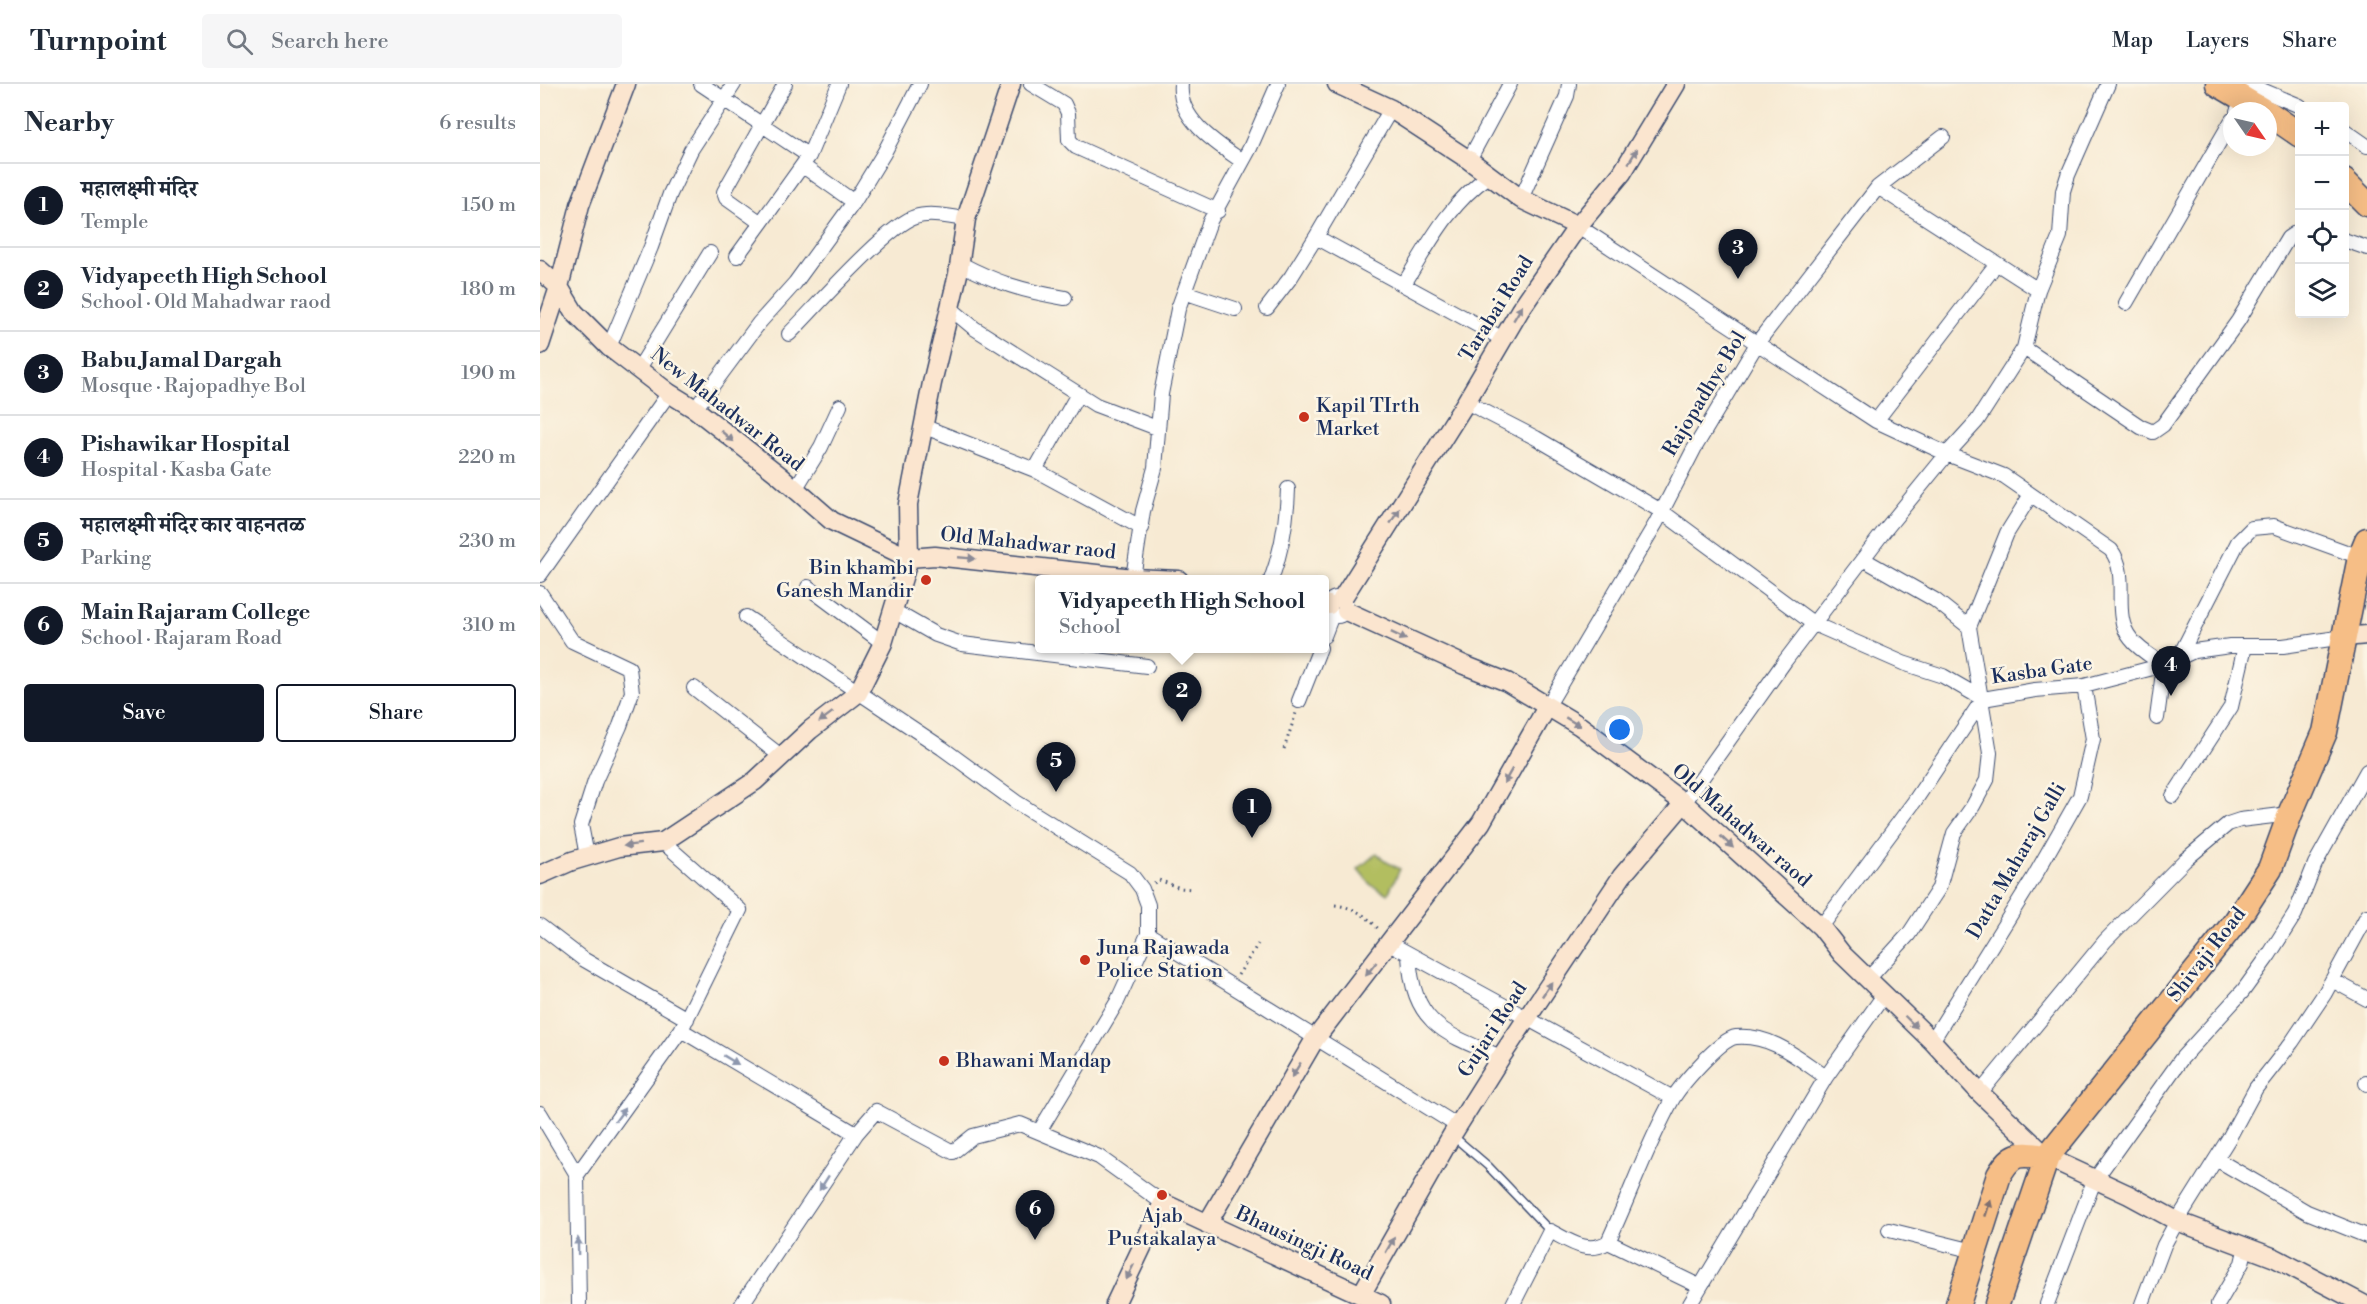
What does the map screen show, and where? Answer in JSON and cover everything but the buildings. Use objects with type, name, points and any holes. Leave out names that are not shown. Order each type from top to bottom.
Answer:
[{"type":"highway","points":[[2218,84],[2231,102]]},
{"type":"highway","points":[[2277,119],[2295,132]]},
{"type":"highway","points":[[2349,186],[2367,204]]},
{"type":"highway","name":"Shivaji Road","points":[[1997,1304],[2047,1157],[2236,921],[2270,869],[2290,814],[2325,732],[2356,636],[2364,549]]},
{"type":"highway","points":[[1958,1304],[1999,1175],[2005,1165],[2013,1156],[2021,1154],[2047,1157]]},
{"type":"street","points":[[540,345],[559,287],[580,205],[626,84]]},
{"type":"street","points":[[701,84],[763,124],[854,202]]},
{"type":"street","points":[[609,347],[690,150],[734,84]]},
{"type":"street","points":[[761,223],[726,198],[724,192],[785,84]]},
{"type":"street","points":[[737,256],[806,161],[839,84]]},
{"type":"street","points":[[695,409],[759,322],[795,283],[854,202],[884,153],[920,84]]},
{"type":"street","points":[[540,875],[587,856],[619,847],[663,842],[755,781],[810,730],[858,693],[883,643],[909,558],[908,504],[950,308],[966,219],[1011,84]]},
{"type":"street","points":[[1031,84],[1064,104],[1068,112],[1069,140],[1076,147],[1218,211]]},
{"type":"street","points":[[1180,84],[1180,98],[1201,130],[1242,161]]},
{"type":"street","points":[[1134,575],[1143,511],[1155,468],[1157,428],[1178,309],[1210,221],[1218,211],[1267,113],[1278,84]]},
{"type":"street","points":[[1337,84],[1391,109],[1469,160],[1521,199],[1578,226],[1758,342],[1875,421],[1947,454],[2004,476],[2111,550],[2119,560],[2125,630],[2132,640],[2164,665],[2157,718]]},
{"type":"street","points":[[1469,160],[1510,84]]},
{"type":"street","points":[[1521,199],[1567,96],[1569,84]]},
{"type":"street","name":"Tarabai Road","points":[[1335,607],[1364,565],[1466,402],[1520,310],[1578,226],[1622,173],[1676,84]]},
{"type":"street","points":[[1684,803],[1785,661],[1863,559],[1947,454],[1977,421],[2024,348],[2038,290],[2060,237],[2063,191],[2068,175],[2108,84]]},
{"type":"street","points":[[2242,102],[2252,86],[2257,86],[2295,104]]},
{"type":"street","points":[[1267,308],[1291,277],[1316,237],[1391,109]]},
{"type":"street","points":[[2349,133],[2367,146]]},
{"type":"street","points":[[2126,303],[2223,134]]},
{"type":"street","name":"Rajopadhye Bol","points":[[1547,707],[1662,511],[1694,449],[1758,342],[1878,187],[1943,137]]},
{"type":"street","points":[[1404,284],[1444,221],[1471,188],[1490,176]]},
{"type":"street","points":[[1878,187],[2038,290]]},
{"type":"street","points":[[789,334],[885,237],[905,221],[925,214],[966,219]]},
{"type":"street","points":[[2024,348],[2146,430],[2158,429],[2164,414],[2238,321],[2288,238],[2295,233]]},
{"type":"street","points":[[1316,237],[1503,339]]},
{"type":"street","points":[[2349,242],[2367,248]]},
{"type":"street","points":[[638,370],[710,253]]},
{"type":"street","points":[[959,263],[1022,291],[1065,298]]},
{"type":"street","name":"New Mahadwar Road","points":[[540,270],[559,287],[574,312],[609,347],[638,370],[695,409],[779,475],[794,491],[832,521],[909,558]]},
{"type":"street","points":[[1875,421],[1991,271]]},
{"type":"street","points":[[540,287],[559,287]]},
{"type":"street","points":[[1184,292],[1235,309]]},
{"type":"street","points":[[950,308],[974,328],[1096,405],[1157,428]]},
{"type":"street","points":[[540,575],[669,393]]},
{"type":"street","points":[[1035,470],[1078,394]]},
{"type":"street","points":[[1466,402],[1536,438],[1662,511],[1814,624],[1893,659],[1943,676],[1983,699]]},
{"type":"street","points":[[794,491],[821,447],[840,406]]},
{"type":"street","points":[[925,427],[1035,470],[1142,528]]},
{"type":"street","points":[[1272,575],[1287,519],[1288,489]]},
{"type":"street","points":[[1868,979],[1908,934],[1933,898],[1944,874],[1954,833],[1982,793],[1990,766],[1983,699],[1969,627],[2007,534],[2030,496]]},
{"type":"street","points":[[2178,659],[2238,542],[2252,528],[2274,526],[2364,549]]},
{"type":"street","name":"Old Mahadwar raod","points":[[909,558],[935,555],[1107,575]]},
{"type":"street","points":[[1863,559],[1935,600],[1969,627]]},
{"type":"street","points":[[808,587],[883,643]]},
{"type":"street","points":[[540,593],[572,641],[629,668],[632,692],[620,726],[595,781],[581,825],[587,856]]},
{"type":"street","points":[[1329,623],[1335,607]]},
{"type":"street","name":"Old Mahadwar raod","points":[[1335,607],[1464,666],[1507,682],[1580,726],[1684,803],[1821,927],[1842,954],[1932,1041],[1980,1094],[2047,1157],[2177,1221],[2246,1246],[2363,1304]]},
{"type":"street","points":[[894,611],[936,635],[962,644],[1035,652]]},
{"type":"street","points":[[746,616],[942,748],[1016,802],[1130,873],[1142,889],[1148,905],[1148,934],[1117,1002],[1039,1132]]},
{"type":"street","name":"Kasba Gate","points":[[1821,927],[1914,802],[1983,699],[2035,690],[2084,686],[2164,665],[2194,651],[2245,646],[2283,646],[2356,636]]},
{"type":"street","points":[[2173,795],[2231,707],[2245,646]]},
{"type":"street","points":[[1048,653],[1124,661],[1147,666]]},
{"type":"street","points":[[1299,701],[1318,653]]},
{"type":"street","name":"Datta Maharaj Galli","points":[[1932,1041],[2034,877],[2080,796],[2093,739],[2084,686]]},
{"type":"street","points":[[694,688],[782,757]]},
{"type":"street","points":[[1207,1224],[1315,1040],[1481,824],[1547,707]]},
{"type":"street","points":[[2047,1304],[2094,1181],[2182,1058],[2243,991],[2269,955],[2295,914],[2315,864],[2367,771]]},
{"type":"street","name":"Gujari Road","points":[[1358,1300],[1455,1130],[1501,1057],[1622,876],[1684,803]]},
{"type":"street","points":[[1980,1094],[2105,941],[2185,860],[2228,824],[2240,820],[2290,814]]},
{"type":"street","points":[[577,1175],[684,1024],[740,910],[663,842]]},
{"type":"street","points":[[2142,1304],[2164,1245],[2177,1221],[2216,1160],[2256,1088],[2292,1042],[2332,980],[2367,916]]},
{"type":"street","points":[[540,926],[583,959],[856,1134]]},
{"type":"street","points":[[1148,934],[1455,1130]]},
{"type":"street","points":[[1391,944],[1409,956],[1673,1098]]},
{"type":"street","points":[[1409,956],[1410,982],[1415,996],[1430,1018],[1449,1035],[1501,1057]]},
{"type":"street","points":[[2332,980],[2367,999]]},
{"type":"street","points":[[1690,1304],[1826,1077],[1884,995]]},
{"type":"street","points":[[1513,1304],[1550,1231],[1587,1249],[1597,1248],[1608,1242],[1673,1098],[1715,1050],[1734,1037],[1763,1039],[1785,1048],[1826,1077]]},
{"type":"street","points":[[742,1304],[856,1134],[876,1111],[953,1152],[973,1136],[1020,1124],[1099,1157],[1163,1203],[1115,1304]]},
{"type":"street","points":[[540,1113],[577,1175],[579,1304]]},
{"type":"street","points":[[2216,1160],[2307,1212],[2367,1236]]},
{"type":"street","name":"Bhausingji Road","points":[[1163,1203],[1358,1300],[1381,1304]]},
{"type":"street","points":[[1889,1230],[1974,1251]]},
{"type":"street","points":[[1608,1242],[1699,1287]]},
{"type":"street","points":[[2217,1304],[2242,1263],[2246,1246]]},
{"type":"lane","points":[[1455,1130],[1550,1231]]},
{"type":"path","points":[[1284,749],[1295,717]]},
{"type":"path","points":[[1169,884],[1193,889]]},
{"type":"path","points":[[1335,905],[1346,907],[1372,920],[1391,944]]},
{"type":"path","points":[[1243,966],[1258,944]]},
{"type":"green space","points":[[1377,853],[1383,860],[1400,869],[1388,894],[1371,885],[1358,869]]},
{"type":"place","name":"Babu Jamal Dargah","points":[[1738,279]]},
{"type":"place","name":"Kapil TIrth Market","points":[[1304,417]]},
{"type":"place","name":"Bin khambi Ganesh Mandir","points":[[926,580]]},
{"type":"place","name":"Pishawikar Hospital","points":[[2171,696]]},
{"type":"place","name":"Vidyapeeth High School","points":[[1182,722]]},
{"type":"place","name":"महालक्ष्मी मंदिर कार वाहनतळ","points":[[1056,792]]},
{"type":"place","name":"महालक्ष्मी मंदिर","points":[[1252,838]]},
{"type":"place","name":"Juna Rajawada Police Station","points":[[1085,960]]},
{"type":"place","name":"Bhawani Mandap","points":[[944,1061]]},
{"type":"place","name":"Ajab Pustakalaya","points":[[1162,1195]]},
{"type":"place","name":"Main Rajaram College","points":[[1035,1240]]}]
